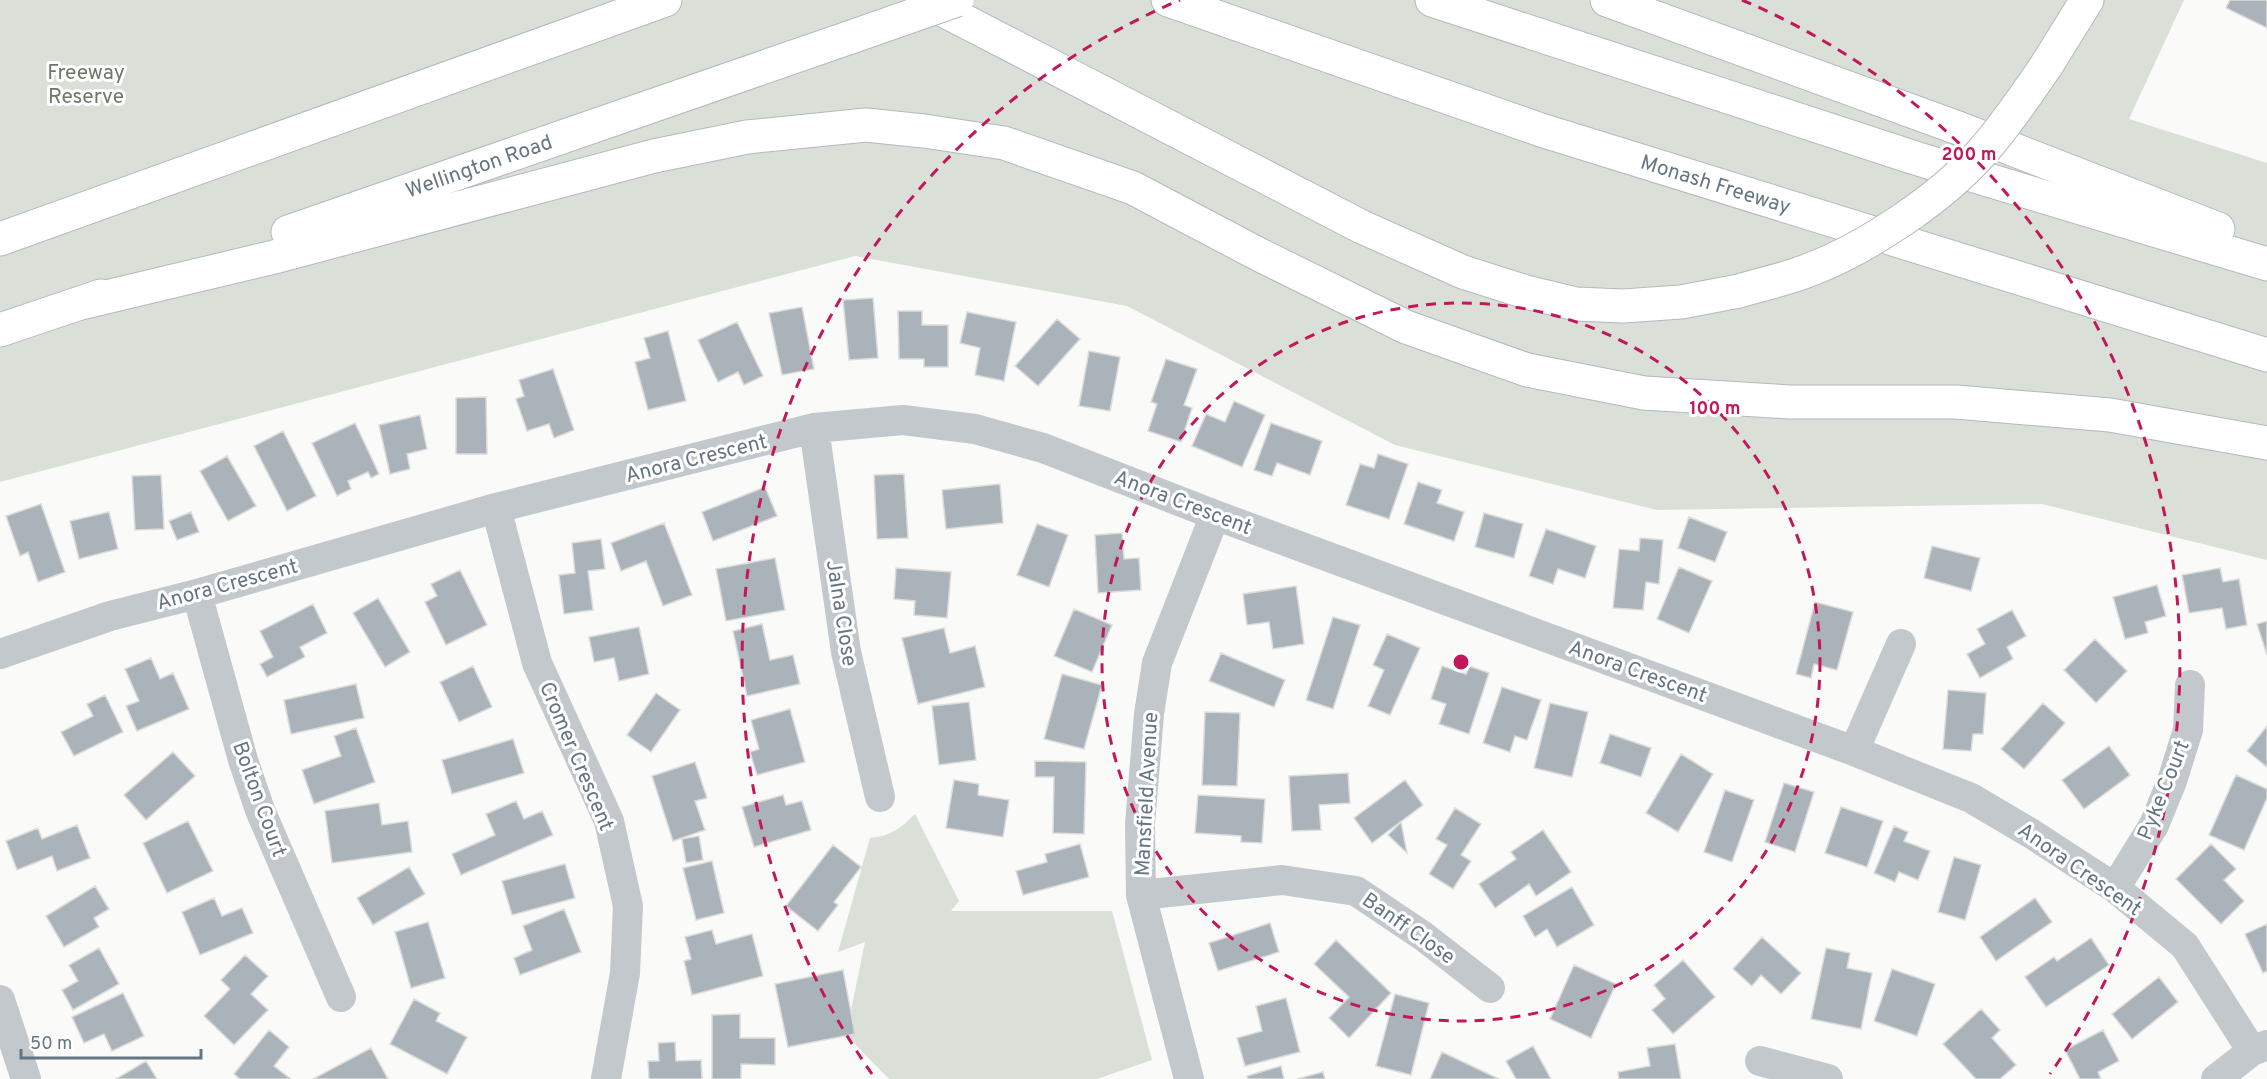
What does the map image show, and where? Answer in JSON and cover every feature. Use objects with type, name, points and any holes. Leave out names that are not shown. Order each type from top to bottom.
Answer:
[{"type":"highway","points":[[0,239],[665,0]]},
{"type":"highway","points":[[924,0],[1362,227],[1462,272],[1526,292],[1576,304],[1623,306],[1681,302],[1739,291],[1820,265],[1862,245],[1918,208],[1983,152],[2046,66],[2087,0]]},
{"type":"highway","name":"Wellington Road","points":[[0,330],[957,0]]},
{"type":"highway","name":"Monash Freeway","points":[[1168,0],[1541,130],[2267,356]]},
{"type":"highway","points":[[1432,0],[1914,158],[2267,264]]},
{"type":"highway","points":[[1607,0],[1958,128],[2267,248]]},
{"type":"highway","points":[[81,303],[274,257],[654,156],[747,137],[866,125],[1004,143],[1133,188],[1260,255],[1406,327],[1527,370],[1644,393],[1790,402],[1956,402],[2110,415],[2267,443]]},
{"type":"street","name":"Anora Crescent","points":[[0,654],[110,616],[197,594],[496,508],[813,428],[903,420],[975,429],[1043,448],[1215,515],[1854,751],[1971,798],[2115,888],[2185,946],[2260,1048]]},
{"type":"street","name":"Jalna Close","points":[[813,428],[846,652],[880,797]]},
{"type":"street","name":"Cromer Crescent","points":[[496,508],[537,663],[609,821],[628,906],[625,973],[606,1079]]},
{"type":"street","name":"Mansfield Avenue","points":[[1189,1079],[1142,895],[1140,824],[1149,714],[1157,663],[1215,515]]},
{"type":"street","name":"Bolton Court","points":[[197,594],[243,760],[260,810],[341,997]]},
{"type":"street","points":[[1854,751],[1901,644]]},
{"type":"street","name":"Pyke Court","points":[[2115,888],[2154,825],[2172,781],[2188,730],[2190,685]]},
{"type":"street","name":"Banff Close","points":[[1142,895],[1282,880],[1356,891],[1423,936],[1490,988]]},
{"type":"street","points":[[0,1000],[26,1079]]},
{"type":"street","points":[[2216,1079],[2260,1048]]},
{"type":"street","points":[[1760,1061],[1828,1079]]},
{"type":"green space","name":"Freeway Reserve","points":[[0,0],[2184,0],[2129,119],[2267,163],[2267,560],[2042,504],[1657,510],[1395,445],[1127,306],[855,256],[0,482]]},
{"type":"green space","points":[[915,814],[959,901],[951,911],[1112,911],[1152,1060],[1097,1079],[889,1079],[846,1035],[865,942],[838,952],[870,838],[895,830]]},
{"type":"building","points":[[2230,0],[2267,0],[2267,28],[2226,8]]},
{"type":"building","points":[[873,298],[878,358],[849,360],[843,300]]},
{"type":"building","points":[[802,307],[814,369],[782,375],[769,313]]},
{"type":"building","points":[[898,311],[922,311],[922,325],[948,325],[948,367],[924,367],[924,359],[899,359]]},
{"type":"building","points":[[967,312],[1016,322],[1004,381],[975,375],[980,348],[960,343]]},
{"type":"building","points":[[1057,319],[1080,339],[1038,386],[1015,366]]},
{"type":"building","points":[[737,322],[763,376],[744,385],[738,372],[718,382],[698,340]]},
{"type":"building","points":[[668,331],[686,401],[648,410],[635,362],[650,358],[644,338]]},
{"type":"building","points":[[1089,351],[1120,357],[1110,411],[1079,406]]},
{"type":"building","points":[[1166,359],[1197,369],[1184,405],[1192,408],[1181,442],[1148,431],[1157,404],[1151,402]]},
{"type":"building","points":[[553,369],[574,430],[554,438],[549,424],[527,431],[516,399],[524,396],[519,380]]},
{"type":"building","points":[[486,397],[487,454],[456,454],[456,398]]},
{"type":"building","points":[[1234,401],[1265,415],[1242,467],[1192,446],[1206,414],[1225,422]]},
{"type":"building","points":[[420,415],[427,449],[407,454],[410,469],[390,474],[379,425]]},
{"type":"building","points":[[355,423],[379,474],[371,478],[368,472],[348,481],[351,489],[337,496],[312,443]]},
{"type":"building","points":[[1271,423],[1322,441],[1310,475],[1277,463],[1272,476],[1254,470]]},
{"type":"building","points":[[283,431],[316,496],[287,511],[254,446]]},
{"type":"building","points":[[1378,454],[1408,464],[1389,519],[1346,505],[1360,464],[1374,468]]},
{"type":"building","points":[[227,456],[256,506],[228,521],[200,471]]},
{"type":"building","points":[[904,474],[908,538],[877,539],[874,475]]},
{"type":"building","points":[[161,475],[164,529],[135,530],[132,476]]},
{"type":"building","points":[[1418,482],[1442,490],[1437,503],[1464,512],[1454,541],[1404,524]]},
{"type":"building","points":[[1000,484],[1003,523],[946,529],[942,490]]},
{"type":"building","points":[[765,487],[777,516],[713,541],[702,512]]},
{"type":"building","points":[[41,504],[65,572],[38,582],[28,552],[20,556],[6,516]]},
{"type":"building","points":[[109,512],[118,549],[79,559],[70,521]]},
{"type":"building","points":[[191,512],[199,532],[177,540],[169,521]]},
{"type":"building","points":[[1484,513],[1523,524],[1514,558],[1475,547]]},
{"type":"building","points":[[1689,517],[1727,532],[1715,562],[1678,548]]},
{"type":"building","points":[[664,523],[692,595],[663,606],[646,561],[621,571],[611,543]]},
{"type":"building","points":[[1037,524],[1068,535],[1049,587],[1017,575]]},
{"type":"building","points":[[1546,529],[1596,546],[1585,578],[1558,569],[1553,584],[1529,576]]},
{"type":"building","points":[[1122,533],[1124,559],[1139,558],[1141,590],[1098,593],[1095,535]]},
{"type":"building","points":[[1640,538],[1663,540],[1659,584],[1646,582],[1643,610],[1613,608],[1619,549],[1639,551]]},
{"type":"building","points":[[601,539],[605,569],[588,571],[593,610],[564,614],[559,575],[575,573],[572,543]]},
{"type":"building","points":[[1932,546],[1980,558],[1971,591],[1924,578]]},
{"type":"building","points":[[775,558],[785,610],[726,621],[716,569]]},
{"type":"building","points":[[1679,567],[1712,581],[1689,633],[1657,619]]},
{"type":"building","points":[[896,568],[951,572],[947,618],[914,615],[915,601],[894,599]]},
{"type":"building","points":[[2220,568],[2223,582],[2239,579],[2247,625],[2226,629],[2222,608],[2189,613],[2182,575]]},
{"type":"building","points":[[460,570],[487,625],[446,645],[425,602],[437,596],[431,584]]},
{"type":"building","points":[[2157,585],[2166,616],[2145,622],[2148,633],[2125,639],[2113,597]]},
{"type":"building","points":[[1296,586],[1304,644],[1273,649],[1269,622],[1247,625],[1243,594]]},
{"type":"building","points":[[378,598],[410,652],[385,667],[353,613]]},
{"type":"building","points":[[1815,602],[1853,612],[1837,670],[1814,664],[1811,678],[1796,674]]},
{"type":"building","points":[[313,604],[327,633],[300,647],[305,657],[267,677],[260,664],[273,657],[260,631]]},
{"type":"building","points":[[1074,609],[1112,625],[1092,672],[1054,656]]},
{"type":"building","points":[[2012,610],[2026,636],[2007,647],[2013,659],[1980,678],[1967,654],[1985,644],[1977,629]]},
{"type":"building","points":[[1333,617],[1360,625],[1333,709],[1306,700]]},
{"type":"building","points":[[2267,621],[2267,655],[2257,624]]},
{"type":"building","points":[[762,624],[770,660],[793,655],[800,684],[747,696],[733,631]]},
{"type":"building","points":[[639,627],[649,674],[619,681],[614,658],[594,662],[589,637]]},
{"type":"building","points":[[944,628],[950,653],[975,646],[985,687],[918,704],[902,638]]},
{"type":"building","points":[[1387,634],[1420,648],[1390,715],[1368,706],[1384,670],[1373,665]]},
{"type":"building","points":[[2095,639],[2127,671],[2096,703],[2064,670]]},
{"type":"building","points":[[1221,653],[1285,680],[1274,707],[1209,681]]},
{"type":"building","points":[[151,658],[160,679],[173,673],[189,709],[137,731],[126,706],[139,701],[125,669]]},
{"type":"building","points":[[473,666],[492,707],[459,722],[440,682]]},
{"type":"building","points":[[1442,666],[1466,674],[1469,666],[1489,673],[1469,734],[1439,724],[1446,704],[1431,699]]},
{"type":"building","points":[[1062,674],[1102,685],[1084,749],[1044,739]]},
{"type":"building","points":[[356,684],[364,718],[291,734],[284,700]]},
{"type":"building","points":[[1502,687],[1541,700],[1527,740],[1515,736],[1510,752],[1483,743]]},
{"type":"building","points":[[1948,690],[1986,693],[1983,734],[1973,734],[1971,751],[1943,749]]},
{"type":"building","points":[[656,693],[680,710],[651,752],[627,735]]},
{"type":"building","points":[[105,695],[123,732],[74,756],[61,732],[93,716],[87,704]]},
{"type":"building","points":[[969,702],[976,760],[939,765],[932,706]]},
{"type":"building","points":[[1550,703],[1588,712],[1572,777],[1534,768]]},
{"type":"building","points":[[2043,703],[2065,723],[2024,769],[2001,749]]},
{"type":"building","points":[[790,709],[805,762],[757,775],[750,752],[759,749],[751,720]]},
{"type":"building","points":[[1205,712],[1240,713],[1237,786],[1202,785]]},
{"type":"building","points":[[2267,726],[2267,767],[2247,751]]},
{"type":"building","points":[[356,728],[375,782],[314,804],[302,770],[341,756],[334,736]]},
{"type":"building","points":[[1610,734],[1651,748],[1641,777],[1600,763]]},
{"type":"building","points":[[513,739],[524,773],[452,794],[442,760]]},
{"type":"building","points":[[2109,746],[2130,775],[2084,809],[2062,780]]},
{"type":"building","points":[[173,752],[195,776],[146,820],[124,795]]},
{"type":"building","points":[[1681,754],[1713,774],[1678,832],[1646,813]]},
{"type":"building","points":[[1035,761],[1086,762],[1084,834],[1053,833],[1054,777],[1035,777]]},
{"type":"building","points":[[695,762],[707,798],[695,801],[705,830],[673,841],[652,776]]},
{"type":"building","points":[[1348,773],[1350,803],[1319,805],[1321,830],[1292,831],[1289,776]]},
{"type":"building","points":[[2236,775],[2267,789],[2267,798],[2244,850],[2209,835]]},
{"type":"building","points":[[954,780],[979,784],[978,795],[1009,800],[1003,837],[946,828]]},
{"type":"building","points":[[1405,780],[1423,805],[1372,843],[1354,818]]},
{"type":"building","points":[[1784,783],[1814,792],[1795,852],[1765,842]]},
{"type":"building","points":[[1725,790],[1754,800],[1732,862],[1704,852]]},
{"type":"building","points":[[783,795],[786,805],[802,801],[811,830],[754,847],[742,807]]},
{"type":"building","points":[[1198,795],[1265,799],[1262,843],[1241,842],[1241,836],[1195,833]]},
{"type":"building","points":[[516,801],[524,819],[542,811],[553,835],[461,875],[452,854],[495,835],[486,814]]},
{"type":"building","points":[[379,803],[382,825],[408,821],[412,852],[332,863],[325,811]]},
{"type":"building","points":[[1841,807],[1883,821],[1867,867],[1825,853]]},
{"type":"building","points":[[1455,808],[1481,824],[1461,855],[1471,861],[1453,889],[1429,874],[1447,845],[1436,839]]},
{"type":"building","points":[[188,821],[213,871],[167,893],[143,843]]},
{"type":"building","points":[[1401,822],[1407,853],[1388,835]]},
{"type":"building","points":[[77,825],[90,858],[57,871],[52,856],[17,870],[6,841],[38,828],[42,839]]},
{"type":"building","points":[[1894,826],[1908,832],[1904,841],[1930,851],[1918,880],[1899,872],[1895,882],[1874,873]]},
{"type":"building","points":[[1543,830],[1571,872],[1536,896],[1529,884],[1495,908],[1479,884],[1516,859],[1511,852]]},
{"type":"building","points":[[699,836],[703,860],[686,863],[682,839]]},
{"type":"building","points":[[1080,844],[1089,877],[1023,895],[1016,871],[1047,862],[1045,854]]},
{"type":"building","points":[[2211,844],[2236,869],[2224,880],[2244,901],[2221,924],[2176,879]]},
{"type":"building","points":[[833,845],[861,867],[834,902],[838,905],[818,931],[786,906]]},
{"type":"building","points":[[1954,857],[1981,865],[1965,920],[1938,912]]},
{"type":"building","points":[[712,861],[724,913],[696,920],[683,868]]},
{"type":"building","points":[[565,864],[575,898],[512,915],[502,881]]},
{"type":"building","points":[[409,867],[425,894],[373,925],[357,898]]},
{"type":"building","points":[[95,886],[109,909],[94,918],[99,927],[64,947],[46,916]]},
{"type":"building","points":[[1572,887],[1594,925],[1557,947],[1547,929],[1535,937],[1523,916]]},
{"type":"building","points":[[214,898],[222,916],[242,908],[253,933],[200,955],[182,912]]},
{"type":"building","points":[[2035,898],[2052,922],[1996,961],[1980,937]]},
{"type":"building","points":[[564,909],[581,952],[520,975],[514,958],[532,950],[523,926]]},
{"type":"building","points":[[428,922],[445,978],[411,988],[395,932]]},
{"type":"building","points":[[1270,923],[1279,952],[1218,971],[1209,943]]},
{"type":"building","points":[[2267,924],[2267,971],[2263,973],[2245,934]]},
{"type":"building","points":[[712,930],[716,944],[752,934],[763,976],[692,995],[684,961],[691,959],[685,937]]},
{"type":"building","points":[[1762,937],[1801,973],[1781,994],[1761,975],[1752,986],[1733,969]]},
{"type":"building","points":[[2091,938],[2109,965],[2046,1007],[2025,977],[2054,957],[2057,961]]},
{"type":"building","points":[[1336,940],[1391,993],[1349,1038],[1329,1018],[1349,997],[1314,964]]},
{"type":"building","points":[[99,948],[119,984],[73,1010],[62,990],[78,981],[69,965]]},
{"type":"building","points":[[1826,948],[1850,953],[1847,968],[1872,973],[1861,1029],[1811,1019]]},
{"type":"building","points":[[245,955],[268,976],[251,994],[268,1010],[234,1045],[204,1016],[230,989],[221,980]]},
{"type":"building","points":[[1683,960],[1715,997],[1673,1034],[1652,1010],[1665,999],[1654,985]]},
{"type":"building","points":[[1574,965],[1616,984],[1591,1038],[1550,1019]]},
{"type":"building","points":[[1892,969],[1935,984],[1917,1036],[1874,1021]]},
{"type":"building","points":[[843,970],[855,1034],[788,1047],[775,984]]},
{"type":"building","points":[[2159,977],[2178,1002],[2132,1039],[2112,1014]]},
{"type":"building","points":[[123,993],[144,1036],[112,1051],[104,1034],[84,1043],[72,1017]]},
{"type":"building","points":[[1395,994],[1429,1003],[1411,1075],[1376,1066]]},
{"type":"building","points":[[1286,998],[1300,1052],[1245,1066],[1237,1038],[1262,1031],[1256,1006]]},
{"type":"building","points":[[414,999],[440,1013],[436,1021],[467,1037],[447,1074],[390,1044]]},
{"type":"building","points":[[1981,1009],[2000,1030],[1992,1038],[2016,1065],[2000,1079],[1976,1079],[1943,1044]]},
{"type":"building","points":[[740,1014],[740,1038],[775,1038],[775,1065],[741,1064],[741,1079],[712,1079],[712,1015]]},
{"type":"building","points":[[269,1030],[289,1047],[274,1066],[291,1079],[240,1079],[234,1074]]},
{"type":"building","points":[[2103,1030],[2119,1061],[2098,1072],[2101,1079],[2080,1079],[2065,1050]]},
{"type":"building","points":[[675,1042],[676,1061],[701,1060],[702,1079],[649,1079],[648,1061],[659,1061],[658,1043]]},
{"type":"building","points":[[1675,1044],[1681,1079],[1619,1079],[1618,1072],[1650,1066],[1647,1048]]},
{"type":"building","points":[[1533,1046],[1551,1079],[1516,1079],[1506,1061]]},
{"type":"building","points":[[371,1048],[388,1079],[313,1079]]},
{"type":"building","points":[[1442,1052],[1499,1079],[1430,1079]]},
{"type":"building","points":[[146,1061],[157,1079],[116,1079]]},
{"type":"building","points":[[1281,1066],[1284,1079],[1248,1079],[1247,1076]]},
{"type":"building","points":[[1323,1072],[1325,1079],[1297,1079]]}]
